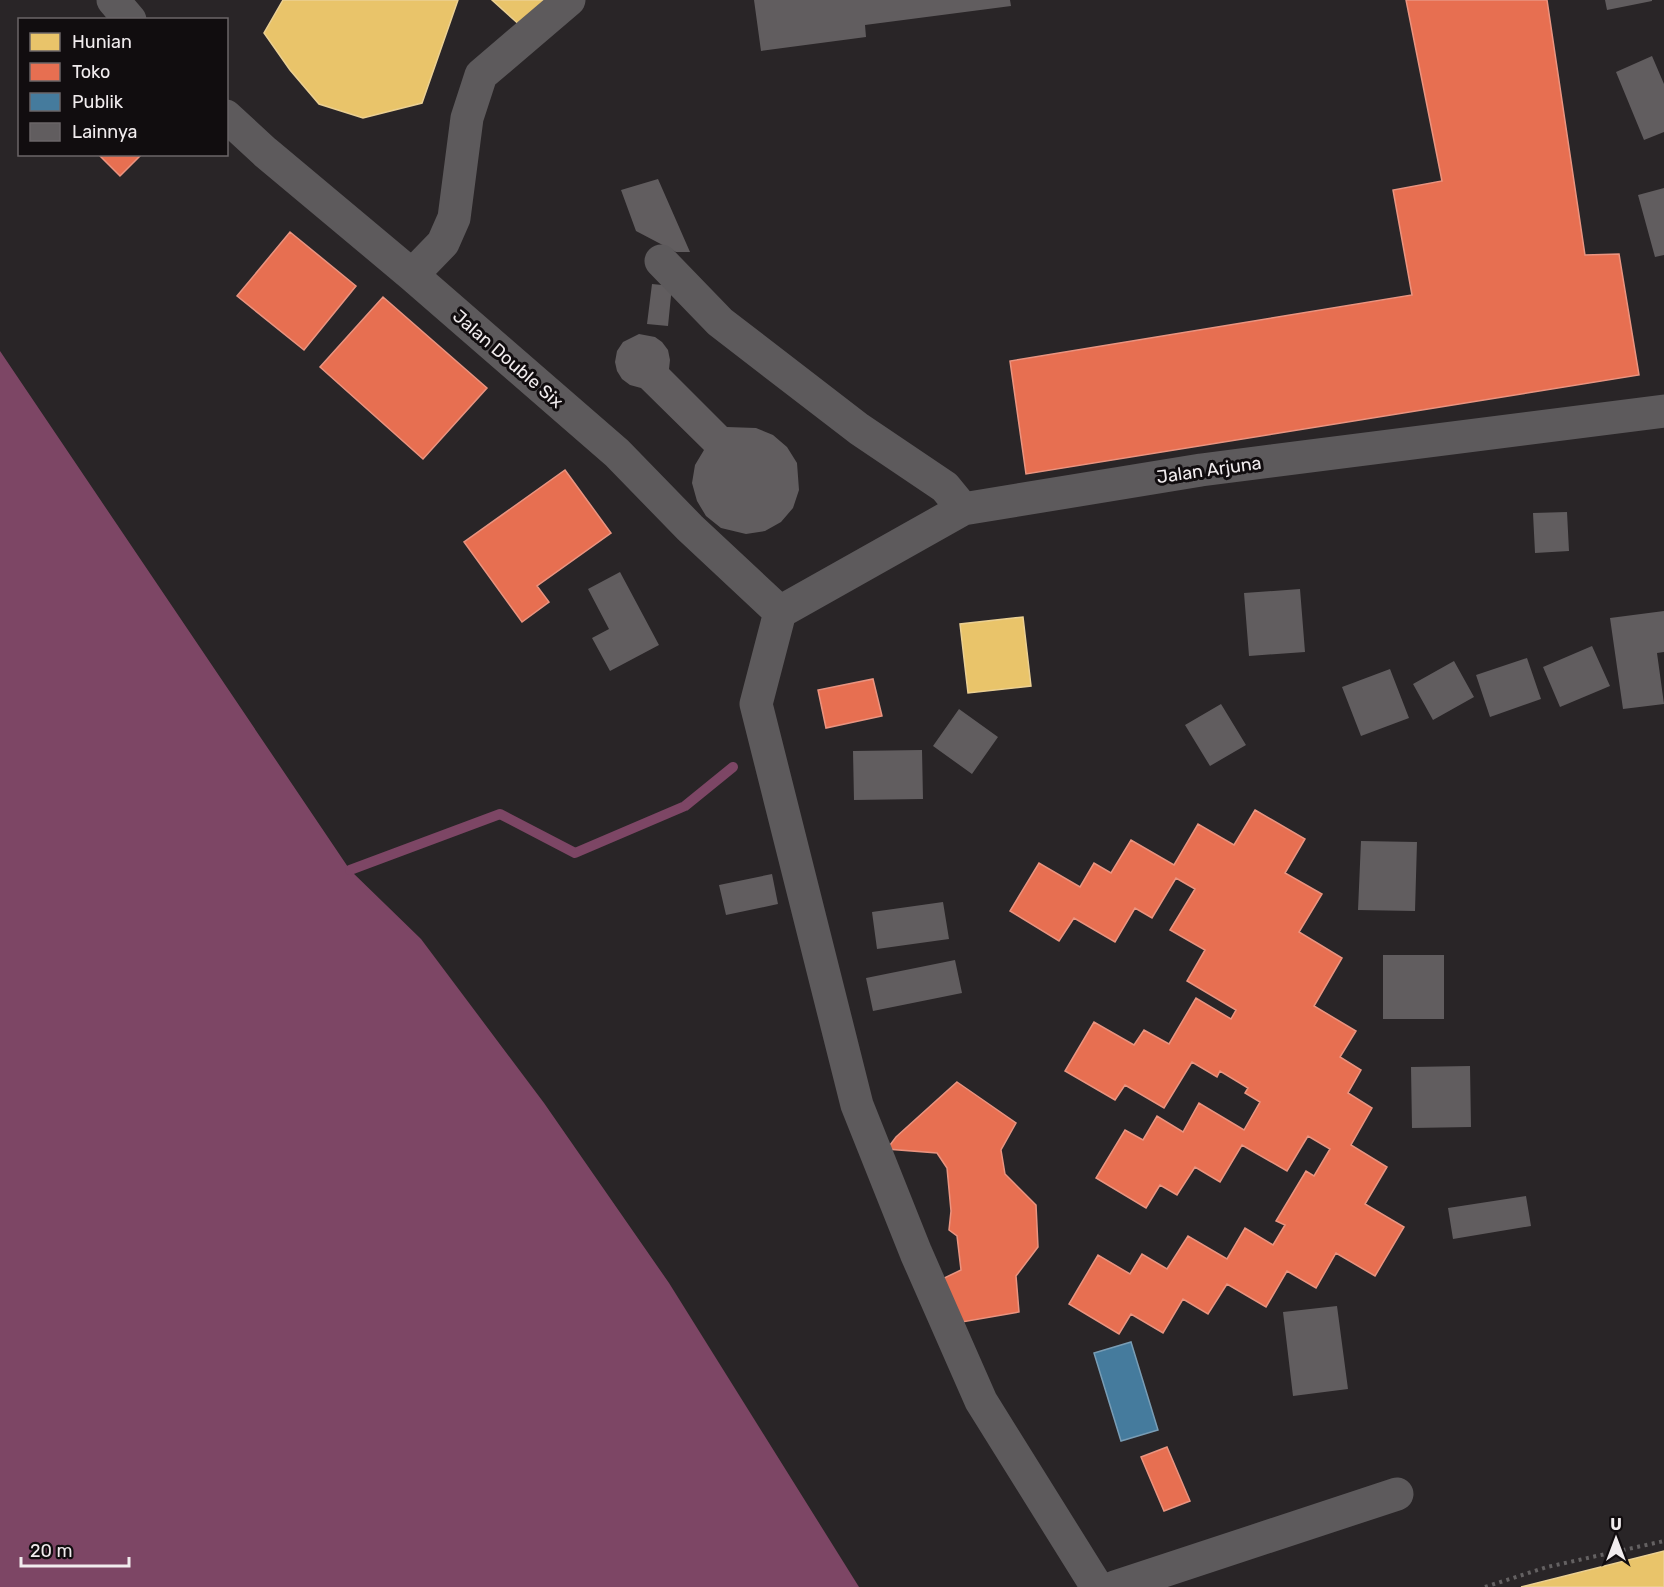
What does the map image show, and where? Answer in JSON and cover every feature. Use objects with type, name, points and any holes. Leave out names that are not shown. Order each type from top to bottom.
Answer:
[{"type":"street","points":[[113,0],[128,18]]},
{"type":"street","points":[[412,275],[443,243],[454,218],[467,118],[481,75],[569,0]]},
{"type":"street","name":"Jalan Double Six","points":[[228,118],[617,453],[690,528],[780,612]]},
{"type":"street","points":[[661,261],[720,322],[859,429],[945,487],[963,509]]},
{"type":"street","name":"Jalan Arjuna","points":[[780,612],[963,509],[1201,470],[1664,411]]},
{"type":"street","points":[[780,612],[756,704],[857,1105],[916,1254],[981,1401],[1097,1587]]},
{"type":"street","points":[[1115,1587],[1397,1494]]},
{"type":"path","points":[[1485,1587],[1547,1568],[1664,1541]]},
{"type":"shaded area","points":[[0,351],[350,870],[421,939],[544,1103],[669,1283],[859,1587],[0,1587]]},
{"type":"building: Hunian","points":[[283,0],[458,0],[422,103],[363,118],[319,104],[290,70],[264,33]]},
{"type":"building: Hunian","points":[[492,0],[549,0],[522,27]]},
{"type":"building: Hunian","points":[[1023,617],[1031,686],[968,693],[960,624]]},
{"type":"building: Hunian","points":[[1664,1551],[1664,1587],[1521,1587]]},
{"type":"building: Toko","points":[[1406,0],[1547,0],[1585,255],[1619,254],[1639,375],[1026,474],[1010,361],[1412,295],[1393,190],[1442,181]]},
{"type":"building: Toko","points":[[100,156],[140,156],[120,176]]},
{"type":"building: Toko","points":[[290,232],[356,286],[304,350],[237,296]]},
{"type":"building: Toko","points":[[383,297],[487,388],[423,459],[320,367]]},
{"type":"building: Toko","points":[[565,470],[611,533],[537,586],[549,602],[522,622],[464,542]]},
{"type":"building: Toko","points":[[873,679],[882,716],[826,728],[818,690]]},
{"type":"building: Toko","points":[[1255,810],[1305,839],[1285,873],[1322,894],[1299,932],[1342,958],[1314,1006],[1356,1031],[1340,1057],[1361,1070],[1348,1093],[1372,1108],[1351,1145],[1387,1167],[1365,1204],[1404,1227],[1375,1276],[1336,1253],[1316,1288],[1287,1271],[1266,1307],[1227,1284],[1208,1314],[1183,1299],[1163,1333],[1131,1314],[1119,1334],[1069,1304],[1098,1255],[1130,1274],[1142,1254],[1167,1269],[1188,1236],[1227,1259],[1245,1228],[1273,1245],[1285,1225],[1276,1221],[1306,1171],[1314,1176],[1330,1149],[1308,1136],[1287,1171],[1242,1145],[1220,1182],[1195,1167],[1177,1195],[1160,1185],[1146,1208],[1096,1178],[1125,1130],[1143,1140],[1157,1116],[1183,1132],[1199,1103],[1244,1130],[1260,1102],[1245,1093],[1248,1088],[1220,1071],[1217,1077],[1192,1062],[1164,1108],[1125,1085],[1115,1100],[1065,1071],[1094,1022],[1134,1045],[1144,1030],[1169,1044],[1196,998],[1231,1019],[1236,1010],[1187,981],[1205,950],[1170,930],[1195,889],[1176,878],[1152,918],[1135,908],[1115,942],[1074,918],[1059,941],[1010,911],[1039,863],[1080,887],[1094,863],[1111,873],[1131,840],[1174,865],[1198,824],[1234,845]]},
{"type":"building: Toko","points":[[957,1082],[1016,1123],[1001,1150],[1005,1174],[1036,1205],[1038,1247],[1016,1276],[1019,1312],[962,1322],[942,1279],[961,1270],[957,1236],[949,1230],[951,1211],[947,1168],[937,1153],[887,1149],[896,1137]]},
{"type":"building: Toko","points":[[1167,1447],[1190,1501],[1164,1511],[1141,1457]]},
{"type":"building: Publik","points":[[1131,1342],[1158,1430],[1121,1441],[1094,1353]]},
{"type":"building: Lainnya","points":[[754,0],[1010,0],[1011,6],[865,25],[866,37],[761,51]]},
{"type":"building: Lainnya","points":[[1605,0],[1652,0],[1652,1],[1607,10]]},
{"type":"building: Lainnya","points":[[1652,56],[1664,84],[1664,132],[1644,140],[1616,72]]},
{"type":"building: Lainnya","points":[[658,179],[690,252],[676,252],[636,231],[621,190]]},
{"type":"building: Lainnya","points":[[1664,188],[1664,255],[1655,257],[1638,195]]},
{"type":"building: Lainnya","points":[[652,284],[672,286],[668,326],[647,324]]},
{"type":"building: Lainnya","points":[[639,334],[655,337],[662,342],[668,350],[669,369],[727,427],[756,428],[773,435],[787,447],[797,463],[799,490],[793,508],[781,522],[765,531],[746,534],[721,528],[706,516],[697,501],[692,483],[695,465],[704,450],[641,388],[630,385],[617,371],[615,362],[617,351],[623,342]]},
{"type":"building: Lainnya","points":[[1567,512],[1569,551],[1535,553],[1533,513]]},
{"type":"building: Lainnya","points":[[620,572],[659,645],[610,671],[592,638],[609,629],[588,589]]},
{"type":"building: Lainnya","points":[[1300,589],[1305,652],[1249,656],[1244,593]]},
{"type":"building: Lainnya","points":[[1664,611],[1664,652],[1657,653],[1664,704],[1623,709],[1610,618]]},
{"type":"building: Lainnya","points":[[1592,646],[1610,686],[1560,707],[1543,667]]},
{"type":"building: Lainnya","points":[[1527,658],[1541,699],[1490,717],[1476,675]]},
{"type":"building: Lainnya","points":[[1454,661],[1474,697],[1433,720],[1413,684]]},
{"type":"building: Lainnya","points":[[1390,669],[1409,718],[1361,736],[1342,687]]},
{"type":"building: Lainnya","points":[[1221,704],[1246,745],[1210,766],[1185,725]]},
{"type":"building: Lainnya","points":[[959,709],[998,737],[972,774],[933,746]]},
{"type":"building: Lainnya","points":[[922,750],[923,799],[854,800],[853,751]]},
{"type":"building: Lainnya","points":[[1361,841],[1417,842],[1415,911],[1358,910]]},
{"type":"building: Lainnya","points":[[772,874],[778,904],[726,915],[719,885]]},
{"type":"building: Lainnya","points":[[943,902],[949,939],[877,949],[872,912]]},
{"type":"building: Lainnya","points":[[1383,955],[1444,955],[1444,1019],[1383,1019]]},
{"type":"building: Lainnya","points":[[955,960],[962,993],[873,1011],[866,978]]},
{"type":"building: Lainnya","points":[[1470,1066],[1471,1127],[1412,1128],[1411,1067]]},
{"type":"building: Lainnya","points":[[1526,1196],[1531,1226],[1453,1239],[1448,1208]]},
{"type":"building: Lainnya","points":[[1337,1306],[1348,1389],[1293,1396],[1283,1312]]},
{"type":"waterway","points":[[350,870],[500,814],[575,853],[685,806],[733,767]]}]
